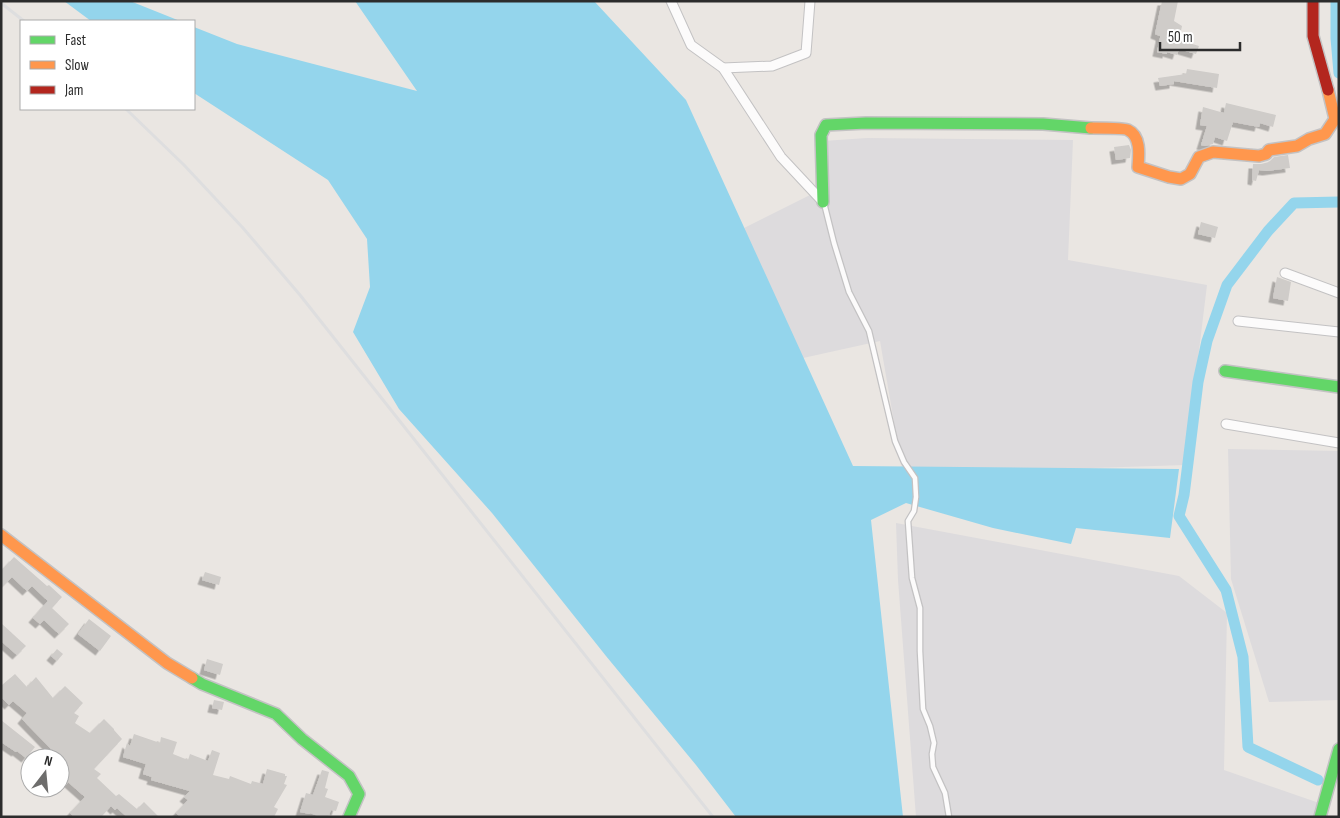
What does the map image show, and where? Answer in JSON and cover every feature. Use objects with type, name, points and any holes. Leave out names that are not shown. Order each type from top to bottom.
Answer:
[{"type":"street","points":[[671,1],[692,45],[723,68],[781,157],[823,202]]},
{"type":"street","points":[[723,68],[772,66],[806,54],[810,1]]},
{"type":"street","points":[[823,202],[822,134],[826,125],[866,123],[1043,124],[1127,129],[1135,136],[1139,149],[1138,167],[1181,179],[1190,174],[1199,156],[1213,152],[1259,156],[1266,154],[1269,150],[1297,146],[1309,139],[1325,134],[1335,119],[1313,36],[1313,1]]},
{"type":"street","points":[[1285,273],[1339,293]]},
{"type":"street","points":[[1238,321],[1339,332]]},
{"type":"street","points":[[1225,371],[1339,387]]},
{"type":"street","points":[[1226,424],[1339,443]]},
{"type":"street","points":[[1,535],[167,663],[202,684],[276,714],[302,739],[349,776],[359,794],[349,817]]},
{"type":"street","points":[[1320,817],[1339,749]]},
{"type":"lane","points":[[823,202],[849,292],[869,331],[895,441],[904,462],[915,478],[916,497],[914,511],[908,521],[912,578],[920,608],[923,708],[934,743],[932,754],[933,767],[945,793],[949,817]]},
{"type":"shaded area","points":[[867,138],[1073,140],[1068,260],[1207,285],[1185,465],[903,474],[880,341],[803,358],[742,229],[818,191],[823,141]]},
{"type":"shaded area","points":[[1228,449],[1339,451],[1339,700],[1269,702],[1231,579]]},
{"type":"shaded area","points":[[896,523],[1179,576],[1227,613],[1224,770],[1322,804],[1319,817],[916,817],[898,580]]},
{"type":"water","points":[[64,1],[130,1],[178,20],[90,20]]},
{"type":"water","points":[[355,1],[594,1],[686,100],[853,466],[1179,469],[1170,538],[1076,528],[1071,544],[993,528],[906,503],[871,520],[903,817],[736,817],[492,513],[399,409],[353,332],[370,287],[367,239],[328,180],[195,94],[195,27],[237,44],[417,91]]},
{"type":"building","points":[[1162,1],[1178,1],[1174,21],[1182,26],[1179,40],[1199,46],[1196,54],[1179,49],[1177,55],[1157,52],[1160,36],[1155,34]]},
{"type":"building","points":[[1187,69],[1219,74],[1217,88],[1174,81],[1174,84],[1160,86],[1158,78],[1186,74]]},
{"type":"building","points":[[1226,103],[1276,115],[1273,127],[1260,123],[1259,127],[1233,122],[1227,141],[1215,137],[1213,144],[1201,145],[1207,126],[1200,125],[1203,107],[1224,113]]},
{"type":"building","points":[[1129,145],[1131,150],[1130,158],[1116,160],[1114,147]]},
{"type":"building","points":[[1288,155],[1290,168],[1267,171],[1259,170],[1256,181],[1252,180],[1253,164],[1269,162],[1274,157]]},
{"type":"building","points":[[1201,222],[1218,227],[1215,238],[1198,234]]},
{"type":"building","points":[[1277,277],[1291,282],[1288,301],[1273,298]]},
{"type":"building","points":[[14,557],[62,597],[52,608],[69,624],[59,634],[44,620],[40,624],[33,618],[48,601],[32,586],[27,591],[12,577],[1,588],[1,571]]},
{"type":"building","points":[[205,572],[221,577],[219,585],[202,580]]},
{"type":"building","points":[[89,619],[111,636],[100,651],[78,634]]},
{"type":"building","points":[[1,623],[26,646],[17,655],[1,641]]},
{"type":"building","points":[[57,649],[63,654],[57,661],[51,656]]},
{"type":"building","points":[[207,659],[223,664],[220,675],[204,670]]},
{"type":"building","points":[[15,674],[27,687],[36,677],[53,698],[65,686],[83,703],[74,713],[79,716],[75,723],[90,733],[104,719],[122,739],[94,769],[101,774],[97,778],[116,796],[119,794],[137,809],[144,802],[159,817],[127,817],[117,808],[115,810],[111,806],[101,817],[74,817],[70,813],[85,797],[70,784],[70,748],[50,748],[22,719],[27,713],[13,701],[9,705],[1,697],[1,686]]},
{"type":"building","points":[[214,700],[224,702],[222,710],[212,708]]},
{"type":"building","points":[[1,720],[35,747],[20,748],[20,753],[1,742]]},
{"type":"building","points":[[134,734],[160,743],[161,737],[177,742],[173,754],[188,760],[190,754],[208,761],[212,750],[220,753],[213,775],[229,779],[230,776],[251,784],[252,781],[263,784],[267,769],[285,774],[287,776],[284,784],[287,785],[274,807],[278,809],[274,817],[180,817],[176,813],[188,800],[184,797],[190,791],[151,780],[152,777],[143,774],[146,764],[123,757],[127,743],[130,746]]},
{"type":"building","points":[[322,770],[329,772],[325,788],[328,789],[325,797],[339,802],[336,811],[331,810],[328,817],[300,812],[306,793],[313,795]]},
{"type":"waterway","points":[[1336,1],[1336,38],[1339,73]]},
{"type":"waterway","points":[[1318,780],[1248,747],[1243,657],[1226,590],[1179,516],[1184,495],[1198,382],[1207,341],[1227,285],[1268,231],[1294,203],[1339,202]]},
{"type":"railway","points":[[1,3],[23,20]]},
{"type":"railway","points":[[127,110],[184,165],[243,228],[300,295],[713,817]]},
{"type":"traffic: fast","points":[[823,202],[821,135],[826,125],[866,123],[1043,124],[1091,128]]},
{"type":"traffic: fast","points":[[1225,371],[1339,387]]},
{"type":"traffic: fast","points":[[192,678],[202,684],[276,714],[302,739],[349,776],[359,794],[349,817]]},
{"type":"traffic: fast","points":[[1320,817],[1339,749]]},
{"type":"traffic: slow","points":[[1091,128],[1128,130],[1137,141],[1139,152],[1138,167],[1181,179],[1190,174],[1199,157],[1213,152],[1259,156],[1266,154],[1269,150],[1297,146],[1309,139],[1325,134],[1335,119],[1328,90]]},
{"type":"traffic: slow","points":[[1,535],[167,663],[192,678]]},
{"type":"traffic: jam","points":[[1313,1],[1313,36],[1328,90]]}]
